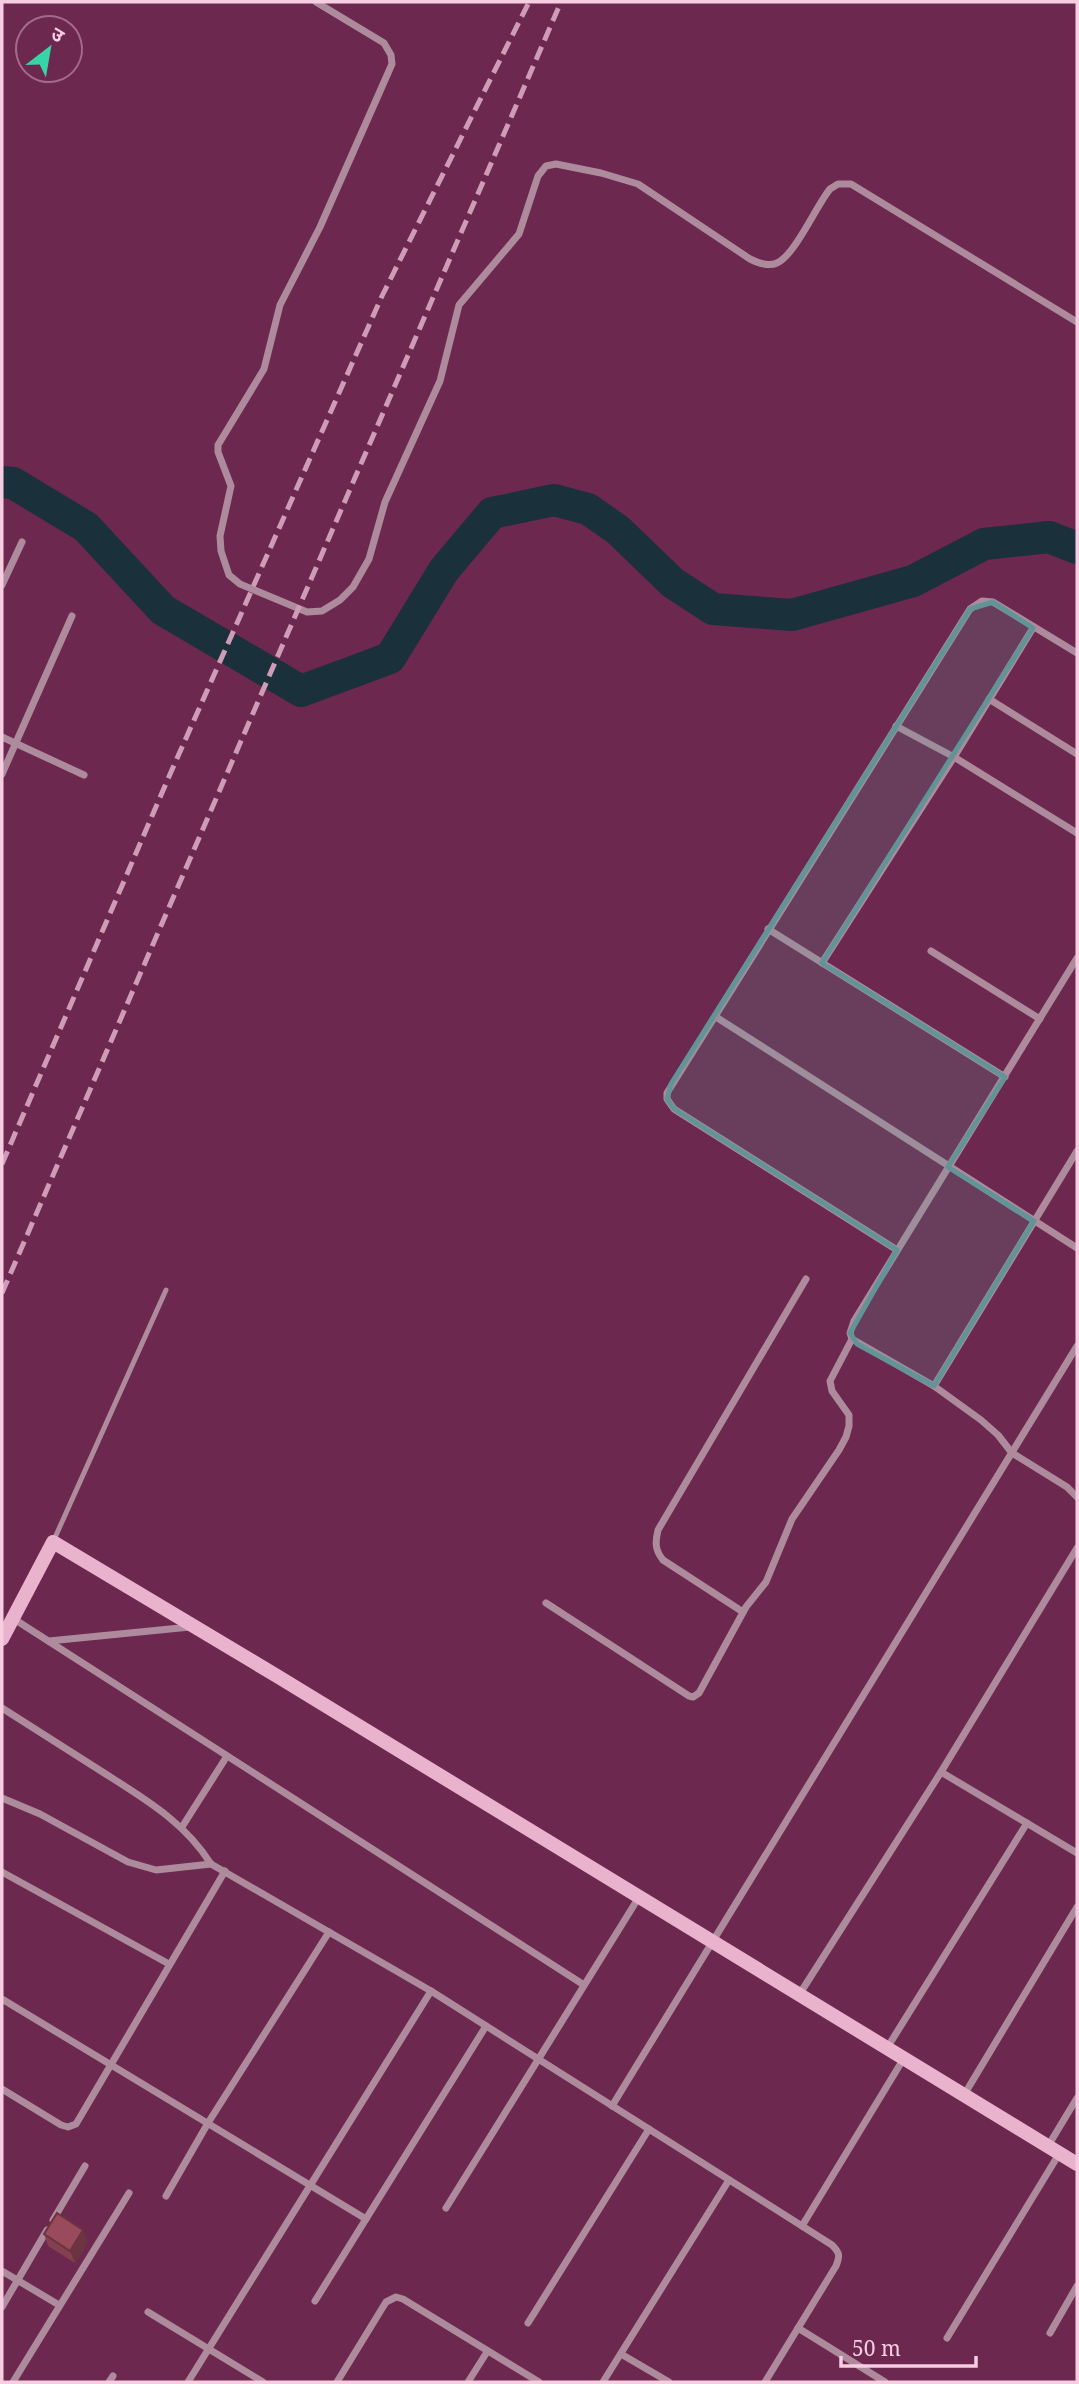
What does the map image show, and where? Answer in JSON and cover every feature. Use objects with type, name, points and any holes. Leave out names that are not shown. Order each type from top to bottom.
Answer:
[{"type":"street","points":[[316,2],[380,40],[390,50],[393,59],[391,70],[320,227],[280,304],[264,369],[218,445],[218,452],[231,486],[220,536],[224,564],[229,575],[240,584],[262,594],[315,613],[335,604],[353,587],[369,559],[385,502],[440,382],[461,302],[519,234],[538,176],[550,165],[575,167],[638,184],[750,259],[769,265],[779,262],[790,251],[830,189],[838,184],[851,184],[1077,322]]},
{"type":"street","points":[[2,585],[22,542]]},
{"type":"street","points":[[897,1250],[670,1105],[667,1093],[895,726],[966,615],[977,603],[993,602],[1077,653]]},
{"type":"street","points":[[2,774],[72,616]]},
{"type":"street","points":[[821,963],[954,757],[1033,628]]},
{"type":"street","points":[[989,699],[1077,754]]},
{"type":"street","points":[[895,726],[954,757],[1077,833]]},
{"type":"street","points":[[2,737],[84,775]]},
{"type":"street","points":[[768,929],[1005,1077]]},
{"type":"street","points":[[931,951],[1040,1019]]},
{"type":"street","points":[[1077,958],[854,1321],[850,1333],[857,1344],[934,1386],[981,1420],[998,1435],[1012,1453],[1067,1487],[1077,1497]]},
{"type":"street","points":[[716,1017],[1077,1248]]},
{"type":"street","points":[[934,1386],[1077,1151]]},
{"type":"street","points":[[743,1612],[663,1560],[657,1552],[655,1542],[658,1530],[806,1279]]},
{"type":"street","points":[[546,1603],[693,1697],[699,1693],[743,1612],[766,1581],[792,1519],[846,1437],[849,1415],[832,1391],[830,1381],[852,1339]]},
{"type":"street","points":[[612,2106],[711,1940],[1077,1346]]},
{"type":"street","points":[[2,1639],[52,1542],[1077,2164]]},
{"type":"street","points":[[800,1995],[941,1772],[1077,1548]]},
{"type":"street","points":[[14,1619],[584,1985]]},
{"type":"street","points":[[48,1641],[194,1626]]},
{"type":"street","points":[[2,1708],[154,1805],[182,1827],[211,1864],[431,1991],[832,2245],[840,2257],[765,2382]]},
{"type":"street","points":[[182,1827],[227,1756]]},
{"type":"street","points":[[941,1772],[1077,1853]]},
{"type":"street","points":[[2,1798],[40,1814],[128,1862],[156,1870],[211,1864]]},
{"type":"street","points":[[887,2048],[1027,1823]]},
{"type":"street","points":[[2,2089],[68,2127],[76,2124],[225,1871]]},
{"type":"street","points":[[2,1872],[169,1964]]},
{"type":"street","points":[[446,2208],[639,1896]]},
{"type":"street","points":[[964,2095],[1077,1907]]},
{"type":"street","points":[[166,2196],[208,2123],[329,1932]]},
{"type":"street","points":[[188,2382],[431,1991]]},
{"type":"street","points":[[2,1999],[366,2219]]},
{"type":"street","points":[[316,2301],[486,2026]]},
{"type":"street","points":[[802,2226],[904,2058]]},
{"type":"street","points":[[947,2338],[1054,2150],[1077,2098]]},
{"type":"street","points":[[528,2323],[649,2129]]},
{"type":"street","points":[[2,2307],[85,2166]]},
{"type":"street","points":[[603,2382],[729,2180]]},
{"type":"street","points":[[13,2382],[129,2193]]},
{"type":"street","points":[[2,2271],[59,2305]]},
{"type":"street","points":[[1050,2333],[1077,2286]]},
{"type":"street","points":[[337,2382],[386,2302],[396,2297],[539,2382]]},
{"type":"street","points":[[148,2312],[263,2382]]},
{"type":"street","points":[[798,2328],[885,2382]]},
{"type":"street","points":[[468,2382],[487,2352]]},
{"type":"street","points":[[621,2354],[669,2382]]},
{"type":"lane","points":[[52,1542],[166,1290]]},
{"type":"highlighted area","points":[[993,602],[1033,628],[822,963],[1005,1077],[948,1167],[1034,1221],[934,1386],[857,1344],[850,1333],[897,1250],[674,1109],[667,1099],[671,1084],[970,609]]},
{"type":"building","points":[[57,2213],[83,2230],[70,2251],[44,2234]]},
{"type":"waterway","points":[[2,482],[13,483],[86,527],[163,610],[301,691],[390,658],[444,570],[492,513],[554,500],[588,509],[618,530],[673,583],[713,609],[792,615],[913,581],[984,544],[1049,537],[1077,548]]},
{"type":"railway","points":[[2,1164],[171,772],[382,296],[529,2]]},
{"type":"railway","points":[[2,1293],[561,2]]}]
